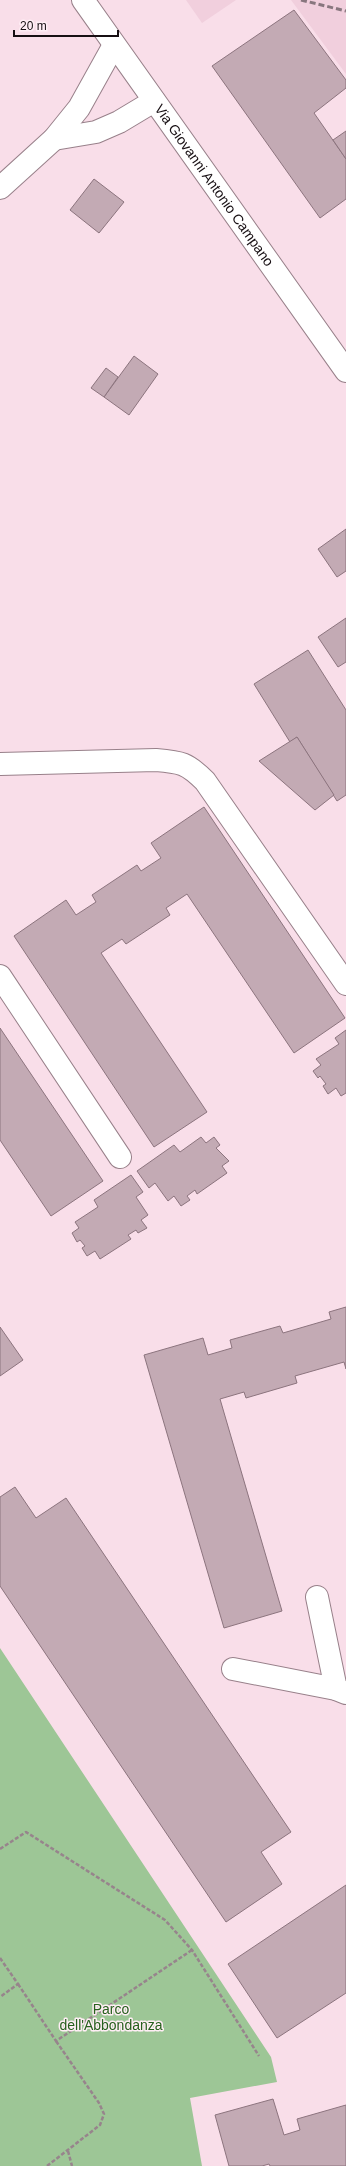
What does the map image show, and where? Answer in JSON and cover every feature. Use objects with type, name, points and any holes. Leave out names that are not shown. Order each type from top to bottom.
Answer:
[{"type":"main road","name":"Via Giovanni Antonio Campano","points":[[83,0],[346,370]]},
{"type":"main road","points":[[0,188],[54,139],[78,108],[114,45]]},
{"type":"main road","points":[[54,139],[96,132],[119,122],[154,101]]},
{"type":"main road","points":[[0,764],[156,760],[176,762],[191,767],[205,781],[346,984]]},
{"type":"main road","points":[[0,976],[120,1157]]},
{"type":"main road","points":[[233,1669],[341,1691],[318,1597]]},
{"type":"path","points":[[0,1849],[26,1832],[165,1920],[192,1950],[259,2056]]},
{"type":"path","points":[[56,2041],[192,1950]]},
{"type":"path","points":[[0,1958],[99,2103],[104,2114],[100,2126],[47,2166]]},
{"type":"path","points":[[0,1997],[18,1984]]},
{"type":"path","points":[[68,2151],[72,2166]]},
{"type":"shaded area","points":[[186,0],[236,0],[202,23]]},
{"type":"shaded area","points":[[291,0],[346,0],[346,74]]},
{"type":"green space","name":"Parco dell'Abbondanza","points":[[0,1648],[271,2057],[277,2082],[190,2098],[202,2166],[0,2166]]},
{"type":"building","points":[[294,10],[346,80],[346,88],[314,113],[346,159],[346,199],[320,218],[212,66]]},
{"type":"building","points":[[346,131],[346,159],[333,140]]},
{"type":"building","points":[[94,179],[124,202],[99,233],[70,210]]},
{"type":"building","points":[[134,356],[158,374],[129,415],[104,397]]},
{"type":"building","points":[[106,368],[118,377],[104,397],[91,388]]},
{"type":"building","points":[[346,529],[346,571],[337,577],[318,549]]},
{"type":"building","points":[[346,618],[346,662],[338,667],[318,637]]},
{"type":"building","points":[[308,650],[346,710],[346,795],[337,801],[297,737],[290,742],[254,684]]},
{"type":"building","points":[[297,737],[334,795],[315,810],[259,761]]},
{"type":"building","points":[[204,807],[345,1018],[294,1053],[187,894],[166,908],[170,915],[126,944],[122,939],[101,953],[207,1112],[154,1147],[14,936],[66,900],[76,915],[96,902],[92,895],[137,865],[141,871],[161,858],[151,843]]},
{"type":"building","points":[[0,1028],[103,1181],[51,1216],[0,1140]]},
{"type":"building","points":[[346,1030],[346,1093],[341,1096],[336,1088],[328,1094],[323,1086],[326,1084],[320,1076],[318,1078],[313,1071],[321,1065],[316,1059],[339,1044],[335,1038]]},
{"type":"building","points":[[201,1137],[206,1143],[214,1137],[220,1145],[216,1148],[229,1161],[222,1166],[227,1173],[197,1194],[195,1190],[187,1196],[190,1200],[181,1206],[174,1196],[168,1201],[155,1183],[149,1188],[137,1171],[174,1145],[180,1152]]},
{"type":"building","points":[[131,1175],[143,1192],[136,1197],[148,1215],[141,1220],[147,1228],[138,1233],[136,1230],[128,1235],[131,1239],[100,1259],[95,1251],[87,1256],[82,1248],[85,1246],[80,1240],[77,1242],[72,1233],[79,1228],[75,1222],[98,1207],[94,1200]]},
{"type":"building","points":[[346,1307],[346,1369],[344,1362],[295,1376],[297,1383],[246,1398],[244,1392],[220,1399],[282,1611],[224,1628],[144,1355],[203,1338],[208,1355],[232,1348],[230,1340],[280,1326],[283,1333],[331,1319],[329,1312]]},
{"type":"building","points":[[0,1327],[23,1360],[0,1376]]},
{"type":"building","points":[[15,1487],[36,1518],[66,1498],[291,1832],[261,1852],[282,1884],[226,1922],[0,1586],[0,1497]]},
{"type":"building","points":[[346,1885],[346,1993],[277,2038],[228,1964]]},
{"type":"building","points":[[273,2099],[284,2135],[300,2130],[297,2119],[346,2105],[346,2166],[270,2166],[269,2164],[262,2166],[229,2166],[215,2115]]},
{"type":"railway","points":[[301,0],[346,11]]}]
